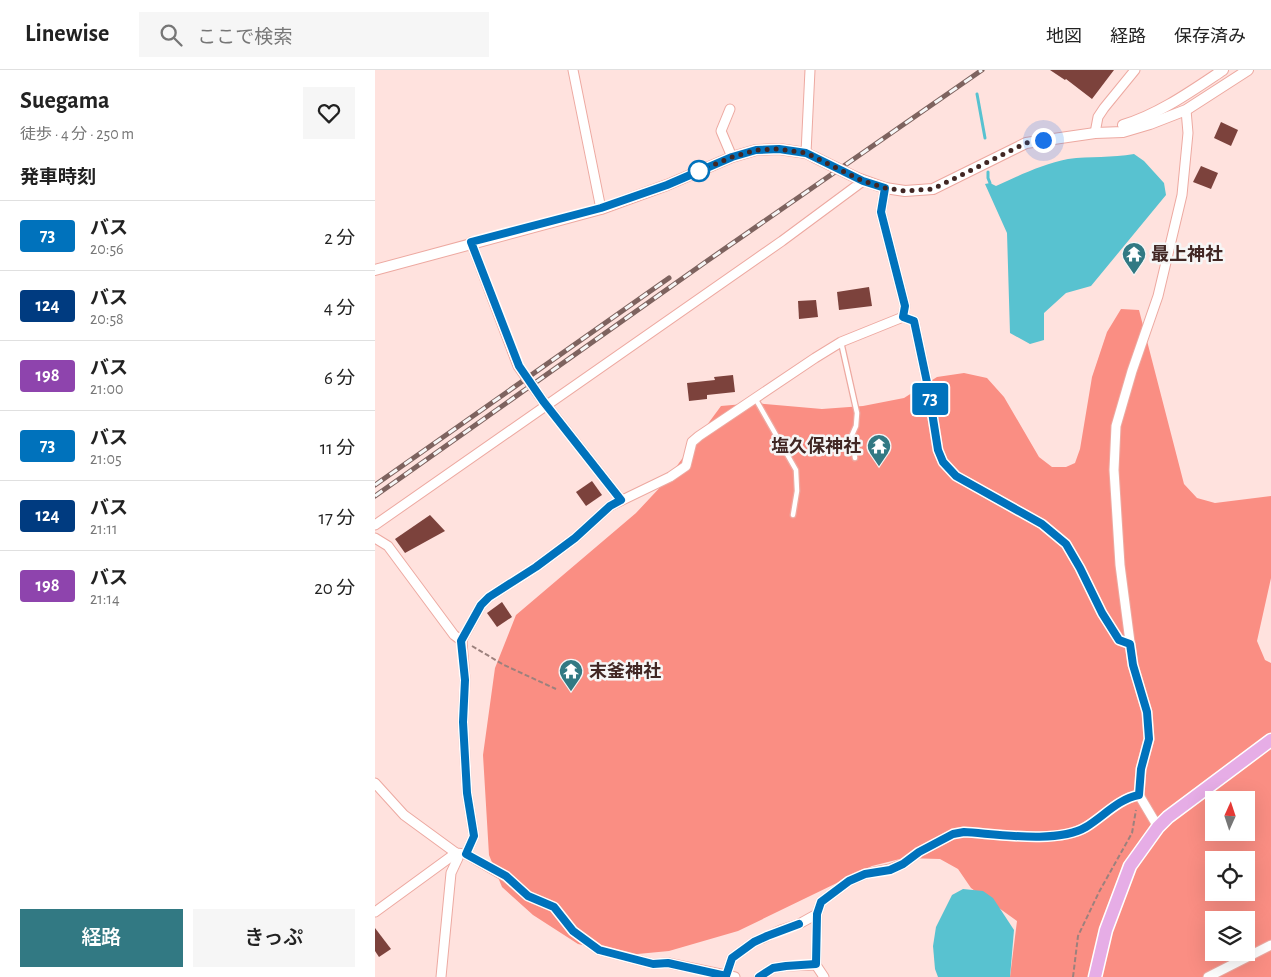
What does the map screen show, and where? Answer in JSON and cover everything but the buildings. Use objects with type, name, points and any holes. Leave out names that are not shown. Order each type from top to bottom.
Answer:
[{"type":"main road","points":[[1095,977],[1106,930],[1130,866],[1158,827],[1168,817],[1271,740]]},
{"type":"street","points":[[573,70],[601,208]]},
{"type":"street","points":[[810,70],[810,155]]},
{"type":"street","points":[[1095,133],[1098,117],[1135,70]]},
{"type":"street","points":[[1095,133],[1133,122],[1180,98],[1223,70]]},
{"type":"street","points":[[375,270],[471,242],[601,208],[667,185],[732,157],[756,150],[779,149],[810,155],[860,179],[885,188],[905,191],[933,189],[1026,143],[1095,133],[1123,132],[1150,124],[1186,110],[1248,70]]},
{"type":"street","points":[[730,110],[721,130],[732,157]]},
{"type":"street","points":[[1158,827],[1139,795],[1141,769],[1149,739],[1147,712],[1133,665],[1119,565],[1114,470],[1116,426],[1132,371],[1158,296],[1182,195],[1188,133],[1186,110]]},
{"type":"street","points":[[375,525],[545,403],[774,246],[860,179]]},
{"type":"street","points":[[885,188],[881,212],[905,306],[903,317]]},
{"type":"street","points":[[471,242],[519,366],[545,403],[621,500]]},
{"type":"street","points":[[466,854],[474,836],[467,793],[463,722],[465,680],[461,641],[481,605],[489,597],[575,538],[610,506],[670,477],[686,466],[691,442],[755,398],[841,342],[903,317],[914,321],[928,387],[938,450],[943,462],[956,476],[1042,524],[1066,544],[1102,613],[1119,640],[1130,644]]},
{"type":"street","points":[[375,538],[388,546],[454,635],[461,641]]},
{"type":"street","points":[[375,783],[404,815],[459,858],[451,873],[441,977]]},
{"type":"street","points":[[824,977],[816,964],[817,914],[821,902],[849,881],[865,874],[890,870],[953,834],[964,832],[1043,837],[1085,828],[1128,797],[1139,795]]},
{"type":"street","points":[[375,912],[455,853],[466,854],[506,876],[528,896],[554,907],[573,931],[599,950],[653,964],[668,963],[735,977]]},
{"type":"street","points":[[726,976],[732,958],[754,942],[799,924],[817,914]]},
{"type":"street","points":[[1208,977],[1271,945]]},
{"type":"street","points":[[759,977],[773,968],[816,964]]},
{"type":"lane","points":[[841,342],[857,413],[856,426],[852,435],[855,458]]},
{"type":"lane","points":[[755,398],[796,470],[797,491],[793,515]]},
{"type":"path","points":[[461,641],[557,689]]},
{"type":"path","points":[[1073,977],[1079,936],[1099,892],[1132,833],[1139,795]]},
{"type":"shaded area","points":[[1121,309],[1139,310],[1184,484],[1197,498],[1215,503],[1271,496],[1271,578],[1257,641],[1265,660],[1271,663],[1271,977],[1010,977],[1017,921],[971,888],[958,869],[940,859],[904,858],[872,866],[738,931],[669,951],[627,955],[578,944],[533,915],[502,887],[489,855],[483,755],[495,668],[516,615],[636,513],[665,482],[721,406],[755,403],[822,409],[863,406],[904,398],[937,377],[964,373],[987,378],[1004,397],[1039,457],[1052,467],[1066,467],[1075,463],[1080,449],[1092,377],[1107,332]]},
{"type":"water","points":[[1134,154],[1144,161],[1164,183],[1166,195],[1091,286],[1066,293],[1044,313],[1044,340],[1030,344],[1010,333],[1007,233],[985,184],[990,183],[996,186],[1041,167],[1068,159]]},
{"type":"water","points":[[963,889],[983,891],[993,898],[1014,930],[1010,977],[938,977],[935,969],[933,946],[936,927],[952,895]]},
{"type":"waterway","points":[[977,94],[985,138]]},
{"type":"waterway","points":[[988,172],[990,183]]},
{"type":"railway","points":[[375,496],[707,261],[982,70]]},
{"type":"railway","points":[[375,485],[669,278]]},
{"type":"bus line","name":"73","points":[[759,977],[773,968],[816,964],[817,914],[821,902],[849,881],[865,874],[890,870],[953,834],[964,832],[1043,837],[1085,828],[1128,797],[1139,795],[1141,769],[1149,739],[1147,712],[1133,665],[1130,644],[1119,640],[1102,613],[1066,544],[1042,524],[956,476],[943,462],[933,428],[928,387],[914,321],[903,317],[905,306],[881,212],[885,188],[863,181],[806,153],[779,149],[756,150],[732,157],[667,185],[601,208],[471,242],[519,366],[543,401],[621,500],[610,506],[575,538],[536,567],[489,597],[481,605],[461,641],[465,680],[463,722],[467,793],[474,836],[466,854],[506,876],[528,896],[554,907],[573,931],[599,950],[653,964],[668,963],[726,976],[732,958],[754,942],[799,924]]},
{"type":"place","name":"最上神社","points":[[1134,275]]},
{"type":"place","name":"塩久保神社","points":[[879,467]]},
{"type":"place","name":"末釜神社","points":[[571,692]]},
{"type":"route","points":[[699,171],[732,157],[756,150],[779,149],[806,153],[863,181],[885,188],[905,191],[933,189],[976,166],[1026,143],[1043,140]]}]
